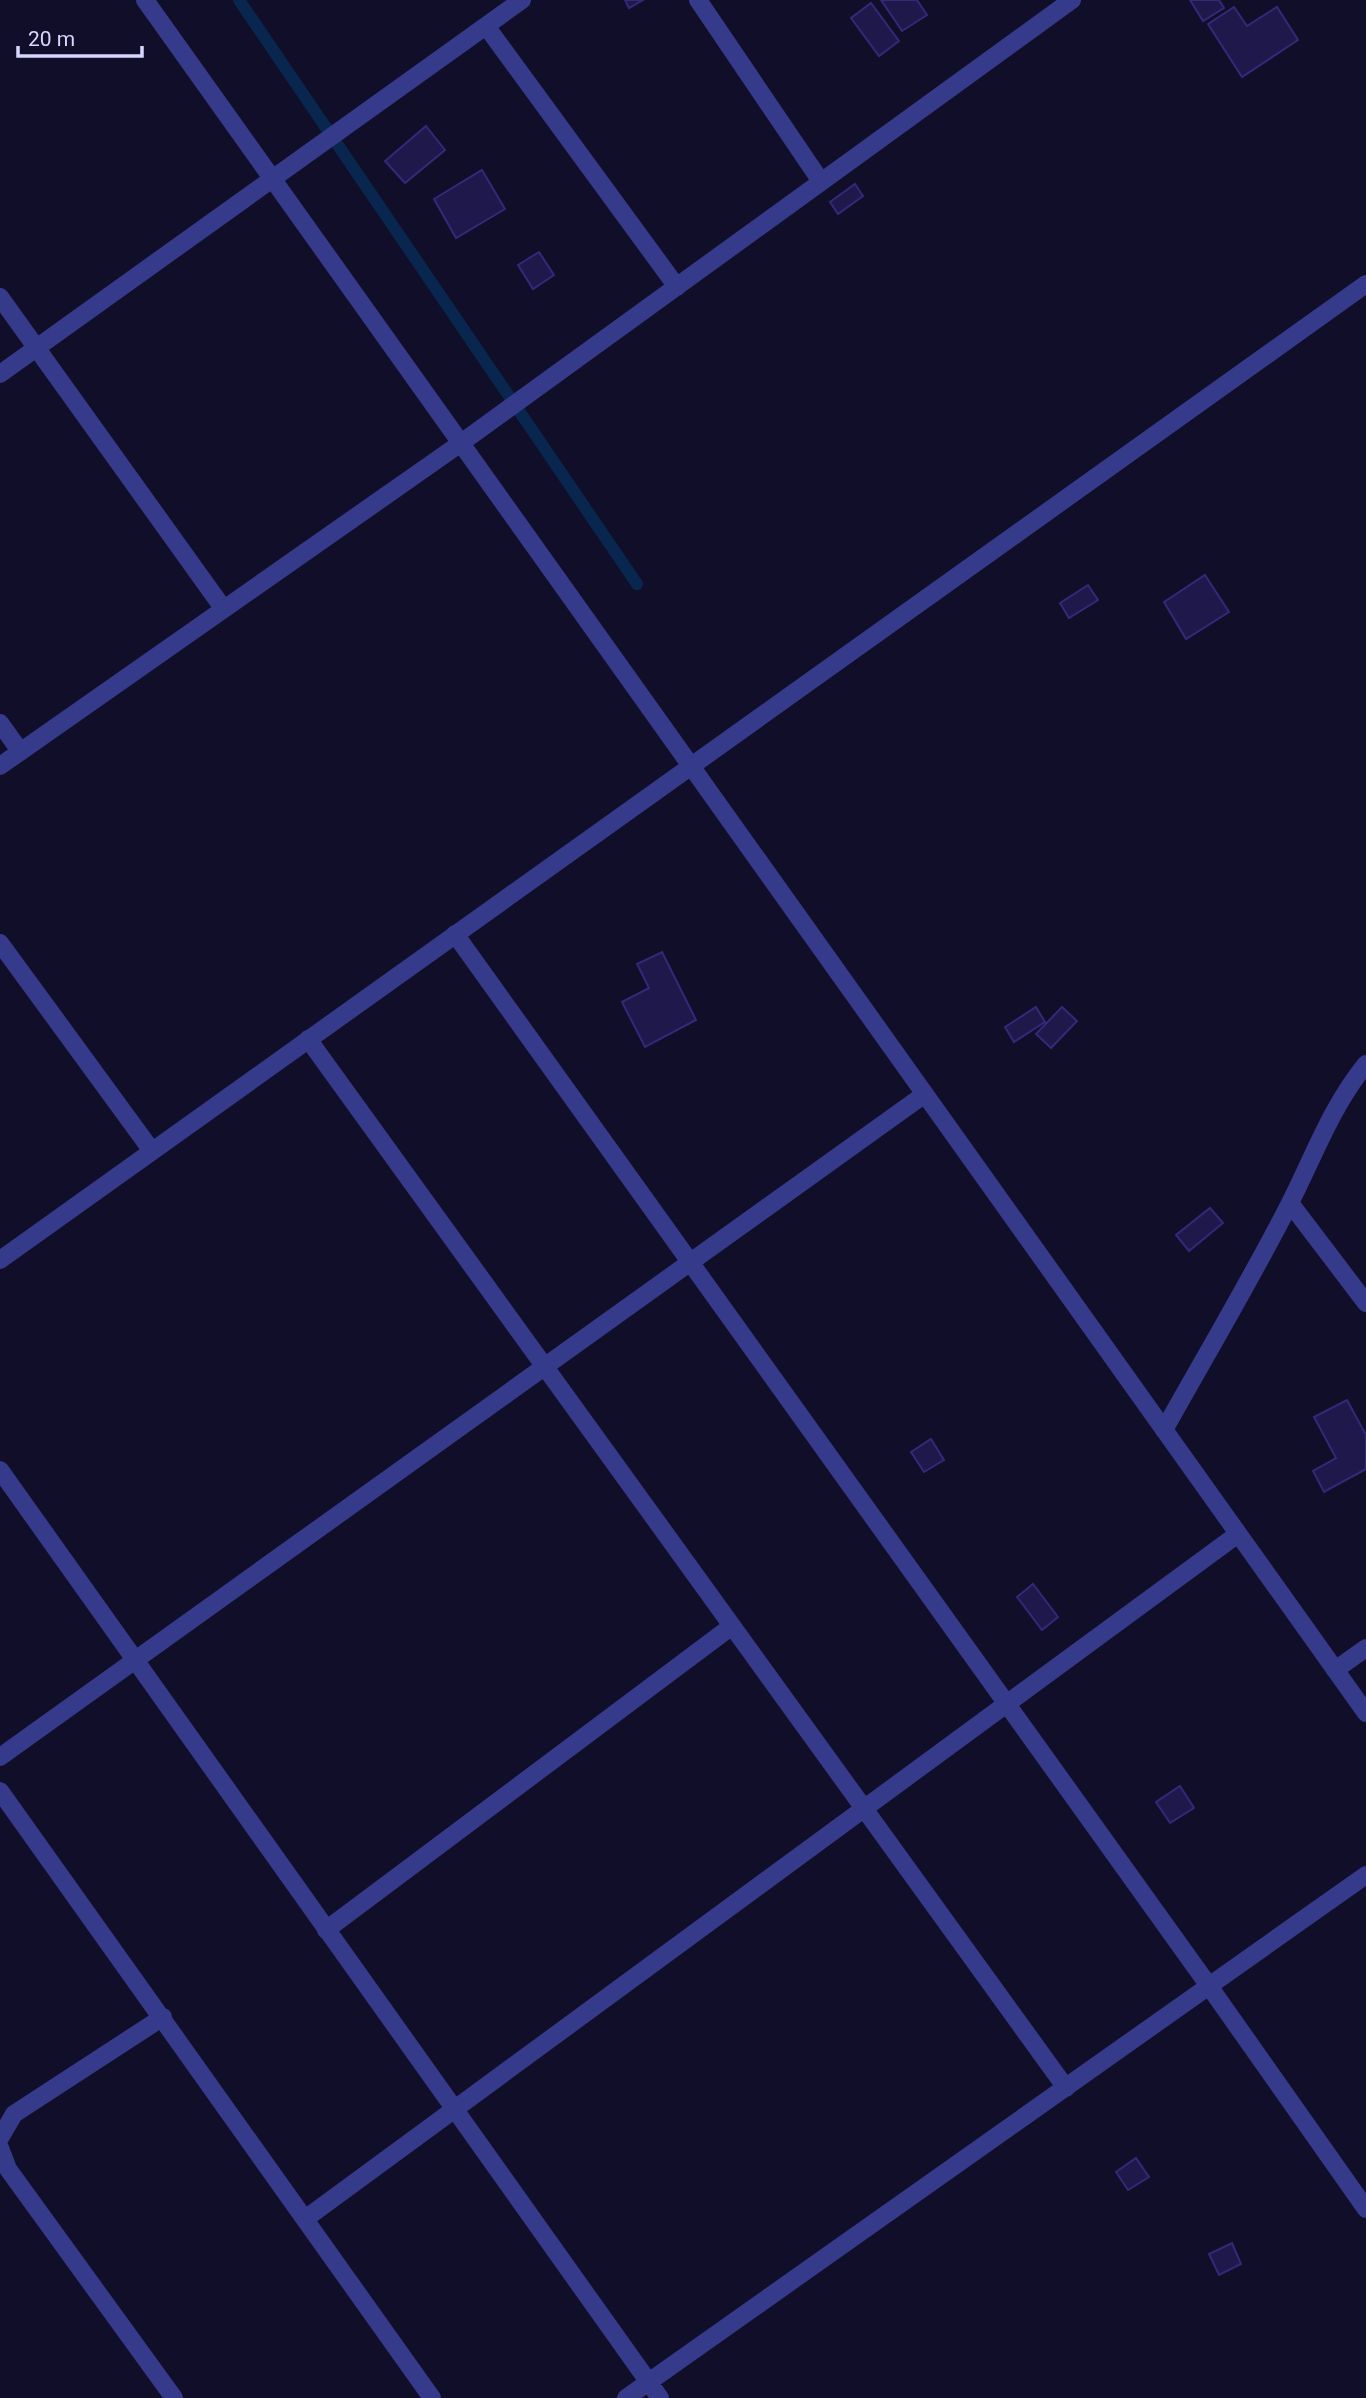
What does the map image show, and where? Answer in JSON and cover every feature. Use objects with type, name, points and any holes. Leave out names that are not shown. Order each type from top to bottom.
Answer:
[{"type":"street","points":[[145,0],[1366,1713]]},
{"type":"street","points":[[0,374],[522,0]]},
{"type":"street","points":[[698,0],[820,180]]},
{"type":"street","points":[[0,766],[461,443],[820,180],[1072,0]]},
{"type":"street","points":[[486,26],[677,287]]},
{"type":"street","points":[[0,1260],[1366,284]]},
{"type":"street","points":[[0,297],[223,608]]},
{"type":"street","points":[[0,723],[20,751]]},
{"type":"street","points":[[455,934],[1366,2209]]},
{"type":"street","points":[[0,943],[152,1151]]},
{"type":"street","points":[[308,1039],[1066,2088]]},
{"type":"street","points":[[1164,1430],[1290,1203],[1339,1100],[1366,1064]]},
{"type":"street","points":[[0,1757],[925,1094]]},
{"type":"street","points":[[1290,1203],[1366,1303]]},
{"type":"street","points":[[0,1469],[660,2398]]},
{"type":"street","points":[[305,2219],[1238,1534]]},
{"type":"street","points":[[326,1930],[732,1626]]},
{"type":"street","points":[[1335,1670],[1366,1648]]},
{"type":"street","points":[[0,1791],[432,2398]]},
{"type":"street","points":[[626,2398],[1366,1875]]},
{"type":"street","points":[[0,2138],[14,2113],[163,2017]]},
{"type":"street","points":[[0,2148],[8,2169],[174,2398]]},
{"type":"building","points":[[625,0],[643,0],[629,8]]},
{"type":"building","points":[[881,0],[917,0],[927,15],[902,31]]},
{"type":"building","points":[[1190,0],[1219,0],[1224,8],[1203,21]]},
{"type":"building","points":[[871,3],[899,41],[879,56],[851,18]]},
{"type":"building","points":[[1234,7],[1247,26],[1277,7],[1298,40],[1242,77],[1208,24]]},
{"type":"building","points":[[426,126],[445,150],[405,183],[385,161]]},
{"type":"building","points":[[482,170],[505,209],[456,238],[434,199]]},
{"type":"building","points":[[855,184],[863,196],[838,214],[830,202]]},
{"type":"building","points":[[539,252],[554,275],[533,289],[518,265]]},
{"type":"building","points":[[1205,575],[1229,612],[1186,639],[1164,602]]},
{"type":"building","points":[[1088,585],[1098,600],[1069,618],[1060,603]]},
{"type":"building","points":[[662,952],[696,1020],[645,1047],[622,1002],[649,988],[637,964]]},
{"type":"building","points":[[1036,1007],[1045,1022],[1014,1042],[1005,1027]]},
{"type":"building","points":[[1062,1007],[1077,1021],[1051,1048],[1036,1034]]},
{"type":"building","points":[[1210,1208],[1223,1223],[1189,1251],[1176,1235]]},
{"type":"building","points":[[1347,1400],[1366,1435],[1366,1469],[1324,1492],[1313,1471],[1336,1458],[1314,1417]]},
{"type":"building","points":[[931,1439],[944,1460],[924,1472],[911,1452]]},
{"type":"building","points":[[1033,1584],[1058,1617],[1042,1630],[1017,1597]]},
{"type":"building","points":[[1180,1786],[1194,1808],[1170,1823],[1156,1802]]},
{"type":"building","points":[[1136,2158],[1149,2177],[1128,2190],[1116,2172]]},
{"type":"building","points":[[1232,2243],[1241,2264],[1219,2275],[1209,2254]]},
{"type":"waterway","points":[[239,0],[637,584]]}]
